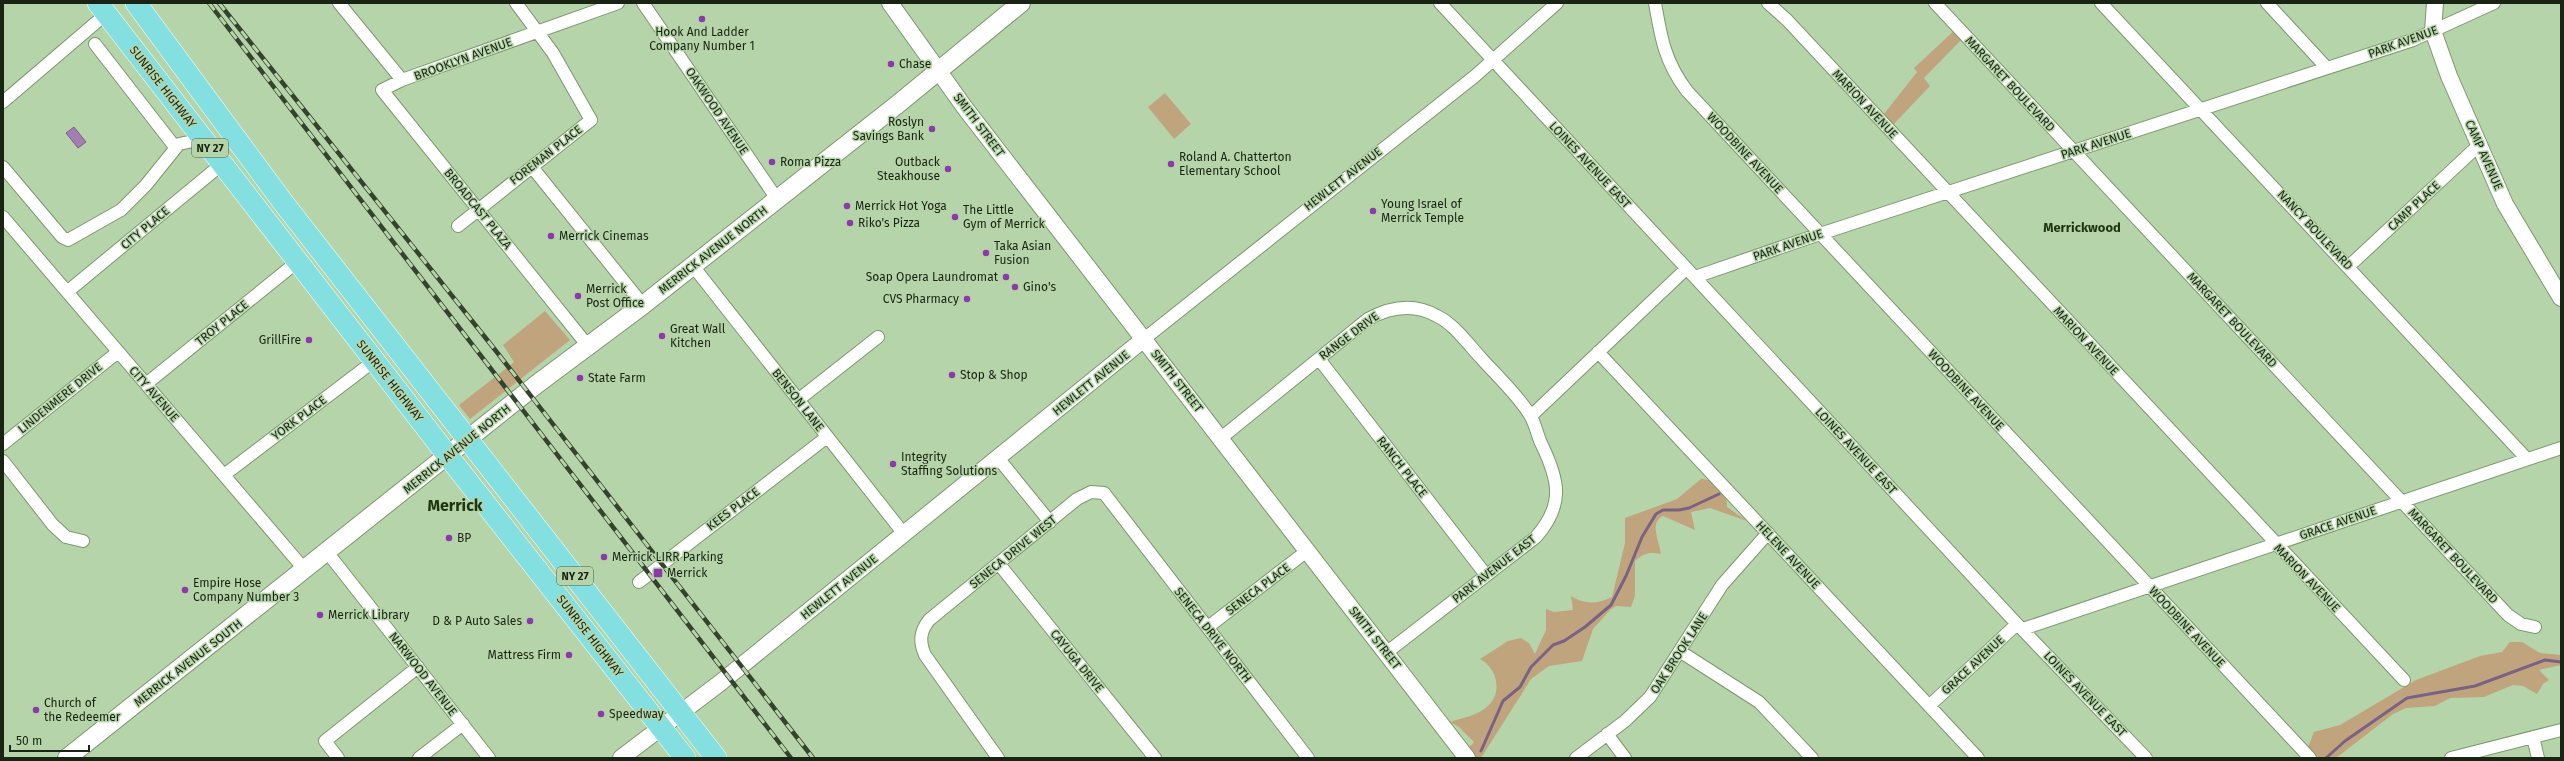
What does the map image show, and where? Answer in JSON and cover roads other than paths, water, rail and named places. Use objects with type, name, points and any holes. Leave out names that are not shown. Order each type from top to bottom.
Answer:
[{"type":"highway","name":"SUNRISE HIGHWAY","points":[[136,3],[282,201],[716,758]]},
{"type":"highway","name":"SUNRISE HIGHWAY","points":[[102,8],[297,262],[685,758]]},
{"type":"main road","name":"MERRICK AVENUE NORTH","points":[[327,552],[588,346],[693,266],[1021,3]]},
{"type":"main road","name":"MERRICK AVENUE SOUTH","points":[[68,758],[327,552]]},
{"type":"street","name":"BROOKLYN AVENUE","points":[[339,3],[402,80],[618,3]]},
{"type":"street","points":[[516,3],[538,32]]},
{"type":"street","name":"OAKWOOD AVENUE","points":[[643,3],[777,199]]},
{"type":"street","name":"SMITH STREET","points":[[890,3],[939,70],[1144,339],[1467,758]]},
{"type":"street","name":"LOINES AVENUE EAST","points":[[1440,3],[2020,627],[2146,758]]},
{"type":"street","name":"HEWLETT AVENUE","points":[[621,758],[682,713],[1144,339],[1493,61],[1557,3]]},
{"type":"street","name":"WOODBINE AVENUE","points":[[1655,3],[1663,48],[1676,77],[1687,91],[2310,758]]},
{"type":"street","name":"MARION AVENUE","points":[[1768,3],[2404,680]]},
{"type":"street","name":"MARGARET BOULEVARD","points":[[1935,3],[2508,615],[2521,624],[2535,626]]},
{"type":"street","name":"NANCY BOULEVARD","points":[[2101,3],[2527,459]]},
{"type":"street","points":[[2267,3],[2327,68]]},
{"type":"street","name":"CAMP AVENUE","points":[[2435,3],[2433,31],[2449,76],[2505,204],[2561,298]]},
{"type":"street","name":"PARK AVENUE","points":[[1531,416],[1598,352],[1690,273],[1820,234],[2413,40],[2494,3]]},
{"type":"street","points":[[3,102],[102,8]]},
{"type":"street","name":"FOREMAN PLACE","points":[[458,226],[591,120],[538,32]]},
{"type":"street","points":[[95,44],[175,147]]},
{"type":"street","name":"BROADCAST PLAZA","points":[[402,80],[382,90],[588,346]]},
{"type":"street","points":[[3,167],[62,237],[68,240],[121,210],[146,185],[175,147],[179,144],[203,139]]},
{"type":"street","name":"CAMP PLACE","points":[[2348,267],[2479,145]]},
{"type":"street","name":"CITY PLACE","points":[[67,292],[222,164]]},
{"type":"street","points":[[532,167],[643,305]]},
{"type":"street","name":"CITY AVENUE","points":[[3,217],[306,570]]},
{"type":"street","name":"TROY PLACE","points":[[146,384],[297,262]]},
{"type":"street","name":"BENSON LANE","points":[[693,266],[904,534]]},
{"type":"street","name":"RANGE DRIVE","points":[[1221,438],[1368,319],[1384,310],[1401,307],[1419,309],[1438,316],[1453,329],[1509,388],[1531,416]]},
{"type":"street","points":[[798,400],[878,337]]},
{"type":"street","name":"LINDENMERE DRIVE","points":[[3,444],[118,352]]},
{"type":"street","name":"HELENE AVENUE","points":[[1598,352],[1978,758]]},
{"type":"street","name":"RANCH PLACE","points":[[1319,359],[1486,575]]},
{"type":"street","name":"YORK PLACE","points":[[224,475],[374,360]]},
{"type":"street","name":"PARK AVENUE EAST","points":[[1386,653],[1536,537],[1553,511],[1557,483],[1531,416]]},
{"type":"street","name":"KEES PLACE","points":[[639,582],[827,437]]},
{"type":"street","name":"GRACE AVENUE","points":[[1929,706],[2020,627],[2149,586],[2561,448]]},
{"type":"street","points":[[998,458],[1050,522]]},
{"type":"street","points":[[3,461],[53,525],[66,537],[83,541]]},
{"type":"street","name":"SENECA DRIVE WEST","points":[[998,758],[925,655],[921,645],[921,631],[929,620],[1077,499],[1092,492],[1104,493],[1118,511]]},
{"type":"street","name":"SENECA DRIVE NORTH","points":[[1118,511],[1308,758]]},
{"type":"street","name":"OAK BROOK LANE","points":[[1576,758],[1625,721],[1650,697],[1682,652],[1722,585],[1768,533]]},
{"type":"street","name":"SENECA PLACE","points":[[1208,627],[1307,551]]},
{"type":"street","name":"NARWOOD AVENUE","points":[[327,552],[489,758]]},
{"type":"street","name":"CAYUGA DRIVE","points":[[999,564],[1155,758]]},
{"type":"street","points":[[1682,652],[1758,702],[1812,758]]},
{"type":"street","points":[[338,758],[324,741],[418,667]]},
{"type":"street","points":[[420,758],[463,724]]},
{"type":"street","points":[[2451,758],[2561,730]]},
{"type":"street","points":[[1607,734],[1625,758]]},
{"type":"street","points":[[2533,737],[2538,758]]},
{"type":"waterway","points":[[1481,751],[1503,701],[1520,687],[1531,667],[1553,645],[1564,641],[1585,627],[1611,605],[1626,576],[1642,537],[1656,514],[1663,510],[1679,510],[1689,508],[1719,494]]},
{"type":"waterway","points":[[2326,758],[2345,741],[2407,698],[2475,686],[2545,660],[2561,662]]},
{"type":"railway","points":[[209,3],[791,758]]},
{"type":"railway","points":[[219,3],[496,351],[813,758]]},
{"type":"place","name":"Hook And Ladder Company Number 1","points":[[702,19]]},
{"type":"place","name":"Chase","points":[[891,64]]},
{"type":"place","name":"Roslyn Savings Bank","points":[[932,129]]},
{"type":"place","name":"Roma Pizza","points":[[772,162]]},
{"type":"place","name":"Roland A. Chatterton Elementary School","points":[[1171,164]]},
{"type":"place","name":"Outback Steakhouse","points":[[948,169]]},
{"type":"place","name":"Merrick Hot Yoga","points":[[847,206]]},
{"type":"place","name":"Young Israel of Merrick Temple","points":[[1373,211]]},
{"type":"place","name":"The Little Gym of Merrick","points":[[955,217]]},
{"type":"place","name":"Riko's Pizza","points":[[850,223]]},
{"type":"place","name":"Merrick Cinemas","points":[[551,236]]},
{"type":"place","name":"Taka Asian Fusion","points":[[986,253]]},
{"type":"place","name":"Soap Opera Laundromat","points":[[1006,277]]},
{"type":"place","name":"Gino's","points":[[1015,287]]},
{"type":"place","name":"Merrick Post Office","points":[[578,296]]},
{"type":"place","name":"CVS Pharmacy","points":[[967,299]]},
{"type":"place","name":"Great Wall Kitchen","points":[[662,336]]},
{"type":"place","name":"GrillFire","points":[[309,340]]},
{"type":"place","name":"Stop & Shop","points":[[952,375]]},
{"type":"place","name":"State Farm","points":[[580,378]]},
{"type":"place","name":"Integrity Staffing Solutions","points":[[893,464]]},
{"type":"place","name":"BP","points":[[449,538]]},
{"type":"place","name":"Merrick LIRR Parking","points":[[604,557]]},
{"type":"place","name":"Merrick","points":[[658,573]]},
{"type":"place","name":"Empire Hose Company Number 3","points":[[185,590]]},
{"type":"place","name":"Merrick Library","points":[[320,615]]},
{"type":"place","name":"D & P Auto Sales","points":[[530,621]]},
{"type":"place","name":"Mattress Firm","points":[[569,655]]},
{"type":"place","name":"Church of the Redeemer","points":[[36,710]]},
{"type":"place","name":"Speedway","points":[[601,714]]},
{"type":"district","name":"Merrickwood","points":[[2082,227]]},
{"type":"district","name":"Merrick","points":[[455,505]]}]
